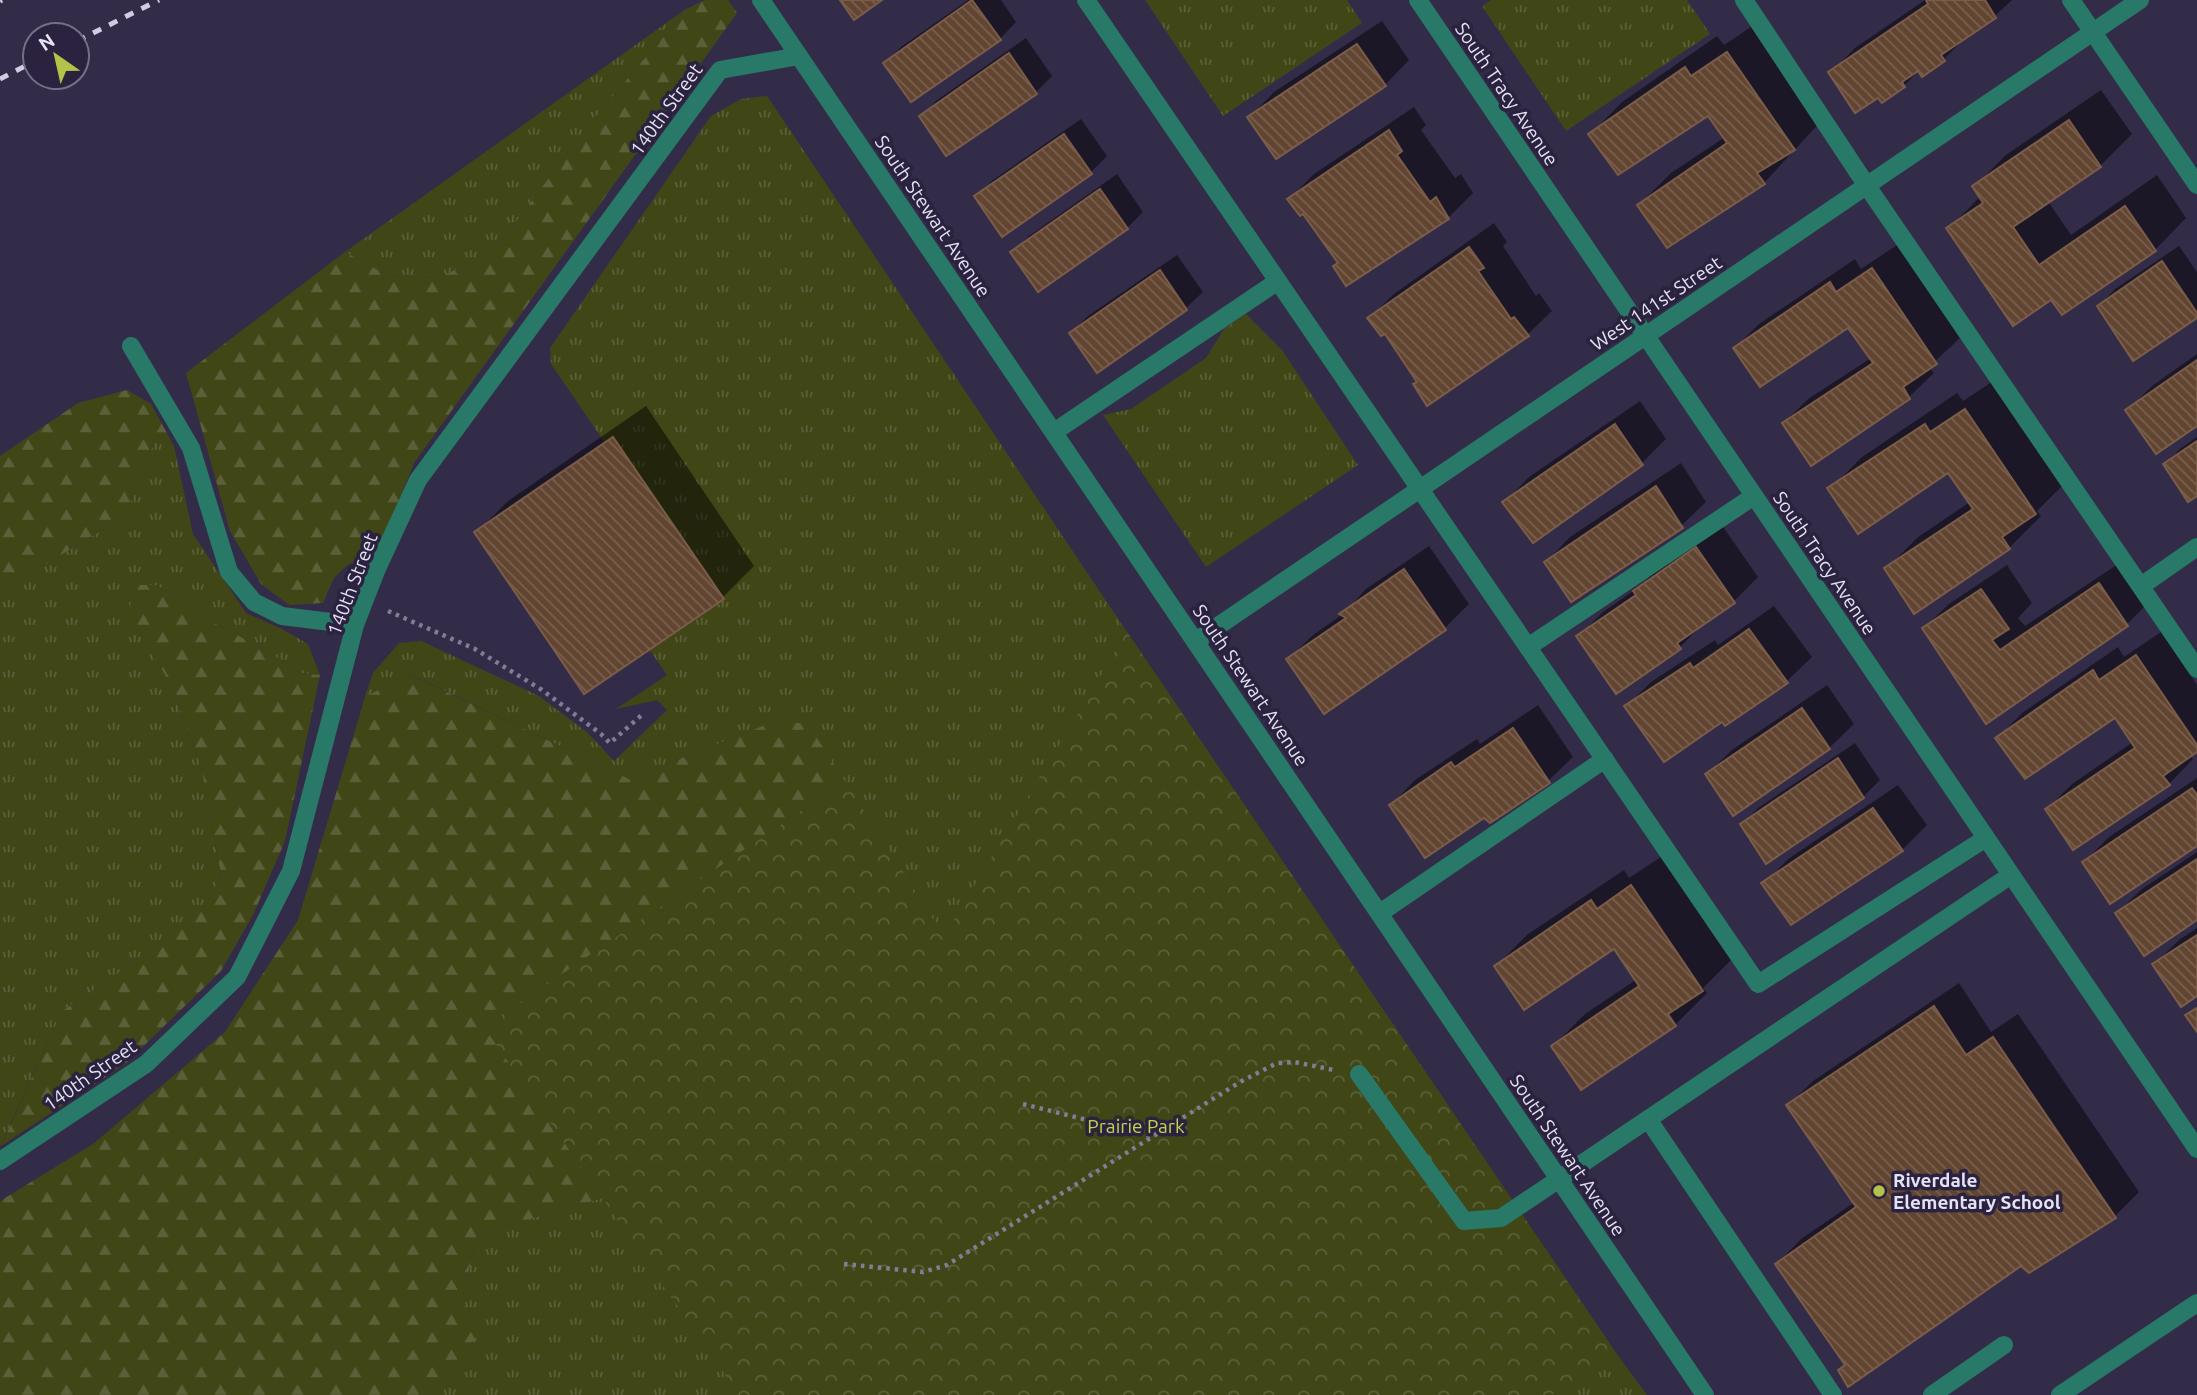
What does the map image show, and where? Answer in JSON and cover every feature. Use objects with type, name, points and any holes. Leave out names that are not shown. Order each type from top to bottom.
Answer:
[{"type":"street","name":"South Stewart Avenue","points":[[761,0],[1705,1395]]},
{"type":"street","points":[[1086,0],[1758,984],[1986,838]]},
{"type":"street","name":"South Tracy Avenue","points":[[1418,0],[2197,1149]]},
{"type":"street","points":[[1744,0],[1867,186],[2197,669]]},
{"type":"street","points":[[2071,0],[2197,186]]},
{"type":"street","name":"West 141st Street","points":[[1195,641],[2140,0]]},
{"type":"street","name":"140th Street","points":[[0,1161],[146,1064],[237,976],[291,871],[355,625],[376,571],[418,480],[720,70],[799,56]]},
{"type":"street","points":[[1054,432],[1278,281]]},
{"type":"street","points":[[131,346],[191,448],[229,572],[254,602],[282,616],[355,625]]},
{"type":"street","points":[[1528,647],[1754,496]]},
{"type":"street","points":[[2141,586],[2197,547]]},
{"type":"street","points":[[1380,913],[1605,759]]},
{"type":"street","points":[[1359,1074],[1464,1221],[1502,1218],[2011,874]]},
{"type":"street","points":[[1648,1119],[1833,1395]]},
{"type":"street","points":[[2060,1395],[2197,1303]]},
{"type":"street","points":[[1932,1395],[2004,1345]]},
{"type":"path","points":[[365,601],[475,649],[542,690],[610,743],[645,713]]},
{"type":"path","points":[[844,1264],[923,1272],[947,1265],[1152,1136],[1277,1062],[1294,1062],[1359,1074]]},
{"type":"path","points":[[1023,1104],[1152,1136]]},
{"type":"green space","points":[[705,0],[728,0],[737,13],[414,463],[380,547],[346,566],[334,578],[323,603],[289,605],[261,584],[230,531],[186,373],[345,252],[387,275],[436,278],[491,255],[588,126],[686,9]]},
{"type":"green space","points":[[1145,0],[1347,0],[1362,23],[1223,116]]},
{"type":"green space","points":[[1491,0],[1687,0],[1710,34],[1566,131],[1482,6]]},
{"type":"green space","points":[[686,9],[588,126],[491,255],[436,278],[387,275],[345,252]]},
{"type":"green space","name":"Prairie Park","points":[[767,96],[1127,632],[1647,1395],[426,1395],[475,1338],[463,1296],[477,1234],[602,1198],[484,1027],[770,723],[629,779],[410,674],[365,697],[373,673],[399,643],[421,641],[539,696],[588,733],[614,761],[667,710],[657,700],[616,709],[667,675],[649,649],[724,598],[613,437],[605,443],[551,364],[550,348],[711,116],[741,99]]},
{"type":"green space","points":[[1246,314],[1282,350],[1358,465],[1206,567],[1103,415],[1131,409],[1206,358],[1224,329]]},
{"type":"green space","points":[[127,390],[151,404],[174,446],[159,435],[148,455],[125,516],[0,592],[0,456],[78,403]]},
{"type":"green space","points":[[159,435],[174,446],[193,534],[246,613],[308,644],[320,675],[300,673],[262,647],[224,629],[156,585],[139,631],[171,685],[201,766],[221,875],[206,905],[116,975],[62,1011],[0,1147],[0,592],[125,516],[148,455]]},
{"type":"green space","points":[[137,585],[156,585],[224,629],[262,647],[300,673],[320,675],[285,841],[253,915],[221,971],[125,1064],[1,1146],[62,1011],[116,975],[206,905],[221,875],[201,766],[171,685],[139,631],[130,605]]},
{"type":"green space","name":"Prairie Park","points":[[1127,632],[1616,1353],[1551,1395],[739,1395],[484,1027],[845,781],[944,936]]},
{"type":"green space","points":[[409,674],[629,779],[770,723],[807,723],[845,781],[485,1027],[603,1198],[477,1234],[463,1296],[476,1338],[426,1395],[0,1395],[0,1201],[93,1144],[225,1032],[298,920],[365,697]]},
{"type":"building","points":[[840,0],[882,0],[854,20]]},
{"type":"building","points":[[972,0],[1001,40],[911,102],[883,63]]},
{"type":"building","points":[[1926,0],[1985,0],[1996,18],[1941,55],[1945,61],[1922,77],[1918,71],[1902,82],[1905,87],[1882,103],[1878,98],[1855,113],[1828,72],[1928,4]]},
{"type":"building","points":[[1357,44],[1386,86],[1276,159],[1247,117]]},
{"type":"building","points":[[1727,52],[1795,150],[1757,173],[1765,184],[1667,248],[1637,205],[1727,143],[1708,116],[1618,175],[1588,134],[1685,67],[1691,76]]},
{"type":"building","points":[[1009,53],[1037,94],[946,156],[919,116]]},
{"type":"building","points":[[2069,120],[2101,167],[2013,227],[2039,265],[2125,206],[2156,251],[2062,315],[2051,300],[2013,326],[1946,228],[1983,203],[1972,186]]},
{"type":"building","points":[[1389,130],[1402,151],[1397,155],[1430,202],[1436,197],[1449,219],[1346,286],[1333,266],[1338,263],[1303,214],[1300,216],[1287,199]]},
{"type":"building","points":[[1064,134],[1092,174],[1002,237],[974,196]]},
{"type":"building","points":[[1100,189],[1128,229],[1038,292],[1010,252]]},
{"type":"building","points":[[1469,247],[1484,268],[1478,271],[1511,319],[1514,317],[1529,336],[1427,406],[1413,384],[1417,382],[1385,334],[1381,336],[1367,318]]},
{"type":"building","points":[[2162,261],[2197,313],[2197,318],[2133,361],[2097,306]]},
{"type":"building","points":[[1872,268],[1937,364],[1903,387],[1910,399],[1811,466],[1782,423],[1873,363],[1848,328],[1760,387],[1733,348],[1830,282],[1836,292]]},
{"type":"building","points":[[1160,270],[1187,310],[1097,373],[1069,333]]},
{"type":"building","points":[[2197,360],[2197,426],[2156,454],[2125,410]]},
{"type":"building","points":[[1965,409],[2036,514],[2002,537],[2010,549],[1914,614],[1884,568],[1973,509],[1948,473],[1858,534],[1827,488],[1925,424],[1930,432]]},
{"type":"building","points":[[1615,424],[1643,465],[1533,543],[1502,502]]},
{"type":"building","points":[[613,437],[724,599],[584,694],[474,532]]},
{"type":"building","points":[[2197,441],[2197,496],[2188,502],[2163,464]]},
{"type":"building","points":[[1656,486],[1683,528],[1571,602],[1544,562]]},
{"type":"building","points":[[1696,547],[1735,603],[1677,643],[1681,649],[1616,694],[1576,636],[1636,595],[1633,591]]},
{"type":"building","points":[[1404,569],[1446,630],[1324,714],[1286,659],[1346,618],[1339,614]]},
{"type":"building","points":[[2099,583],[2128,626],[1986,724],[1922,628],[1981,589],[2009,629],[1992,640],[2000,650]]},
{"type":"building","points":[[1749,629],[1788,683],[1725,726],[1722,722],[1664,762],[1624,706],[1690,663],[1693,668]]},
{"type":"building","points":[[2136,655],[2197,745],[2197,752],[2163,776],[2170,785],[2073,850],[2045,809],[2135,748],[2115,718],[2025,779],[1995,738],[2093,670],[2099,680]]},
{"type":"building","points":[[1802,708],[1830,749],[1733,816],[1705,774]]},
{"type":"building","points":[[1513,728],[1550,783],[1490,823],[1484,818],[1425,858],[1389,805],[1451,762],[1455,767]]},
{"type":"building","points":[[1838,758],[1864,798],[1766,864],[1740,824]]},
{"type":"building","points":[[2192,788],[2197,795],[2197,846],[2110,904],[2082,862]]},
{"type":"building","points":[[1873,808],[1903,851],[1791,925],[1761,883]]},
{"type":"building","points":[[2197,859],[2197,920],[2144,956],[2115,913]]},
{"type":"building","points":[[1631,885],[1703,991],[1668,1014],[1676,1026],[1581,1090],[1551,1046],[1639,986],[1614,949],[1524,1010],[1494,966],[1591,900],[1597,909]]},
{"type":"building","points":[[2197,935],[2197,996],[2181,1007],[2152,964]]},
{"type":"building","points":[[1934,1006],[1966,1055],[1993,1037],[2116,1218],[2029,1273],[2021,1266],[1848,1387],[1838,1370],[1845,1365],[1775,1264],[1856,1207],[1786,1105]]},
{"type":"building","points":[[2197,1008],[2197,1032],[2185,1015]]},
{"type":"railway","points":[[91,34],[159,0]]},
{"type":"railway","points":[[0,79],[21,68]]},
{"type":"place","name":"Riverdale Elementary School","points":[[1879,1191]]}]
